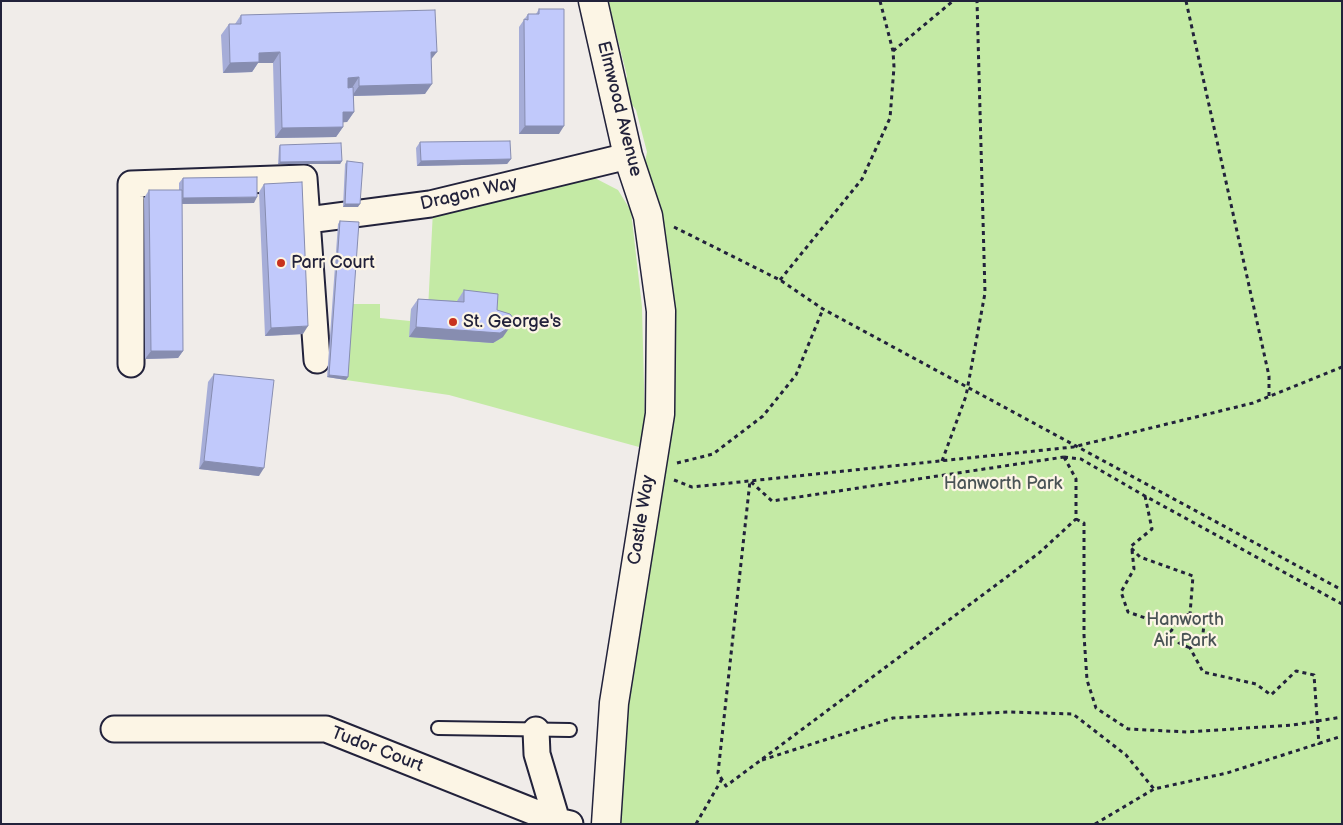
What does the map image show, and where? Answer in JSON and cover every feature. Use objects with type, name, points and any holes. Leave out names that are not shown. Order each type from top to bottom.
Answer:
[{"type":"street","name":"Elmwood Avenue","points":[[592,1],[628,156],[648,216]]},
{"type":"street","name":"Dragon Way","points":[[308,220],[430,204],[628,156]]},
{"type":"street","points":[[131,364],[131,184],[304,178],[317,360]]},
{"type":"street","name":"Castle Way","points":[[606,824],[614,703],[660,414],[661,311],[648,216]]},
{"type":"street","name":"Tudor Court","points":[[114,729],[326,729],[563,822]]},
{"type":"street","points":[[536,730],[537,754],[563,822]]},
{"type":"lane","points":[[438,728],[570,730]]},
{"type":"path","points":[[780,280],[862,179],[890,118],[894,67],[893,51],[880,1]]},
{"type":"path","points":[[893,51],[953,1]]},
{"type":"path","points":[[942,460],[967,388],[985,293],[977,1]]},
{"type":"path","points":[[1186,1],[1269,376],[1269,397]]},
{"type":"path","points":[[648,216],[780,280],[823,309],[1073,447],[1342,590]]},
{"type":"path","points":[[650,470],[713,454],[763,416],[796,375],[823,309]]},
{"type":"path","points":[[650,470],[692,488],[1073,447],[1252,403],[1342,367]]},
{"type":"path","points":[[1073,447],[1074,457]]},
{"type":"path","points":[[750,481],[718,773],[726,786],[1039,553],[1076,519],[1076,479],[1064,457]]},
{"type":"path","points":[[750,481],[772,500],[1074,457],[1116,478],[1145,496],[1342,604]]},
{"type":"path","points":[[1145,496],[1152,529],[1130,548],[1132,549],[1134,570],[1121,592],[1128,612],[1154,620],[1190,614]]},
{"type":"path","points":[[1076,519],[1084,523],[1086,671],[1096,708],[1128,729],[1187,732],[1293,725],[1342,717]]},
{"type":"path","points":[[1132,549],[1140,557],[1193,576],[1190,614]]},
{"type":"path","points":[[1190,614],[1204,625],[1202,640],[1190,648]]},
{"type":"path","points":[[1181,617],[1171,631],[1179,643],[1190,648],[1203,672],[1256,684],[1270,694],[1296,671],[1314,675],[1319,745]]},
{"type":"path","points":[[759,761],[893,718],[1008,712],[1073,714],[1126,755],[1154,789]]},
{"type":"path","points":[[1095,824],[1154,789],[1227,773],[1319,745],[1342,736]]},
{"type":"path","points":[[696,824],[722,779]]},
{"type":"green space","name":"Hanworth Park","points":[[608,1],[1342,1],[1342,824],[617,824],[620,760],[649,528],[660,470],[644,167],[647,152],[636,110],[622,92],[627,76]]},
{"type":"green space","points":[[589,175],[618,190],[631,211],[642,307],[645,426],[639,447],[449,395],[346,380],[352,304],[380,304],[380,318],[410,321],[411,309],[428,310],[433,210]]},
{"type":"building","points":[[539,9],[564,9],[564,126],[525,126],[524,19],[528,20],[528,14],[539,14]]},
{"type":"building","points":[[435,10],[437,52],[431,52],[432,84],[359,86],[359,77],[348,78],[348,88],[353,87],[354,112],[343,112],[343,127],[282,128],[280,52],[259,53],[259,62],[230,63],[229,24],[241,24],[241,15]]},
{"type":"building","points":[[510,141],[511,159],[421,161],[420,142]]},
{"type":"building","points":[[341,143],[342,161],[280,162],[280,145]]},
{"type":"building","points":[[347,161],[363,163],[360,204],[345,204]]},
{"type":"building","points":[[257,177],[257,197],[183,198],[183,178]]},
{"type":"building","name":"Parr Court","points":[[302,182],[308,326],[271,328],[264,184]]},
{"type":"building","points":[[149,190],[182,190],[183,351],[151,351]]},
{"type":"building","points":[[340,221],[359,222],[348,377],[329,375]]},
{"type":"building","name":"St. George's","points":[[464,290],[498,294],[497,310],[510,314],[514,319],[510,327],[500,333],[416,327],[418,299],[464,302]]},
{"type":"building","points":[[214,374],[274,380],[264,468],[204,461]]},
{"type":"place","name":"Parr Court","points":[[281,263]]},
{"type":"place","name":"St. George's","points":[[453,322]]},
{"type":"park label","name":"Hanworth Air Park","points":[[1185,630]]}]
